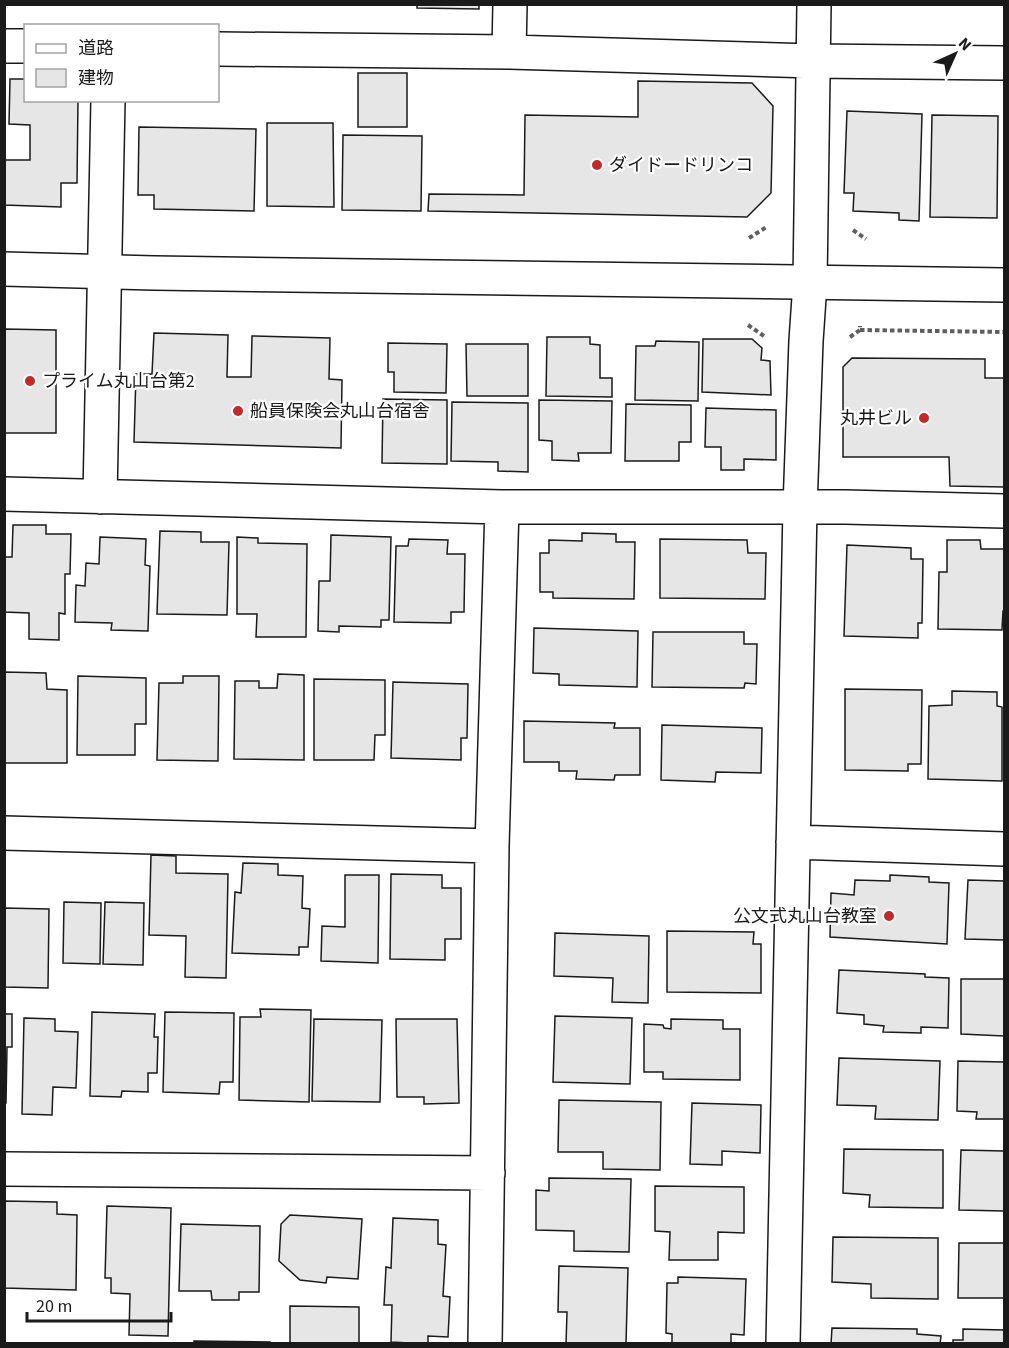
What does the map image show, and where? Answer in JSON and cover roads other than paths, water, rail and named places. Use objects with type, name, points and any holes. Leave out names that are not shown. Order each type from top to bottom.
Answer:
[{"type":"street","points":[[509,52],[510,4]]},
{"type":"street","points":[[783,1344],[800,508],[810,283],[814,4]]},
{"type":"street","points":[[4,46],[24,46]]},
{"type":"street","points":[[219,49],[509,52],[813,61],[1005,63]]},
{"type":"street","points":[[100,497],[108,102]]},
{"type":"street","points":[[4,269],[1005,285]]},
{"type":"street","points":[[4,494],[502,507],[1005,511]]},
{"type":"street","points":[[485,1344],[492,846],[502,507]]},
{"type":"street","points":[[4,833],[492,846]]},
{"type":"street","points":[[793,842],[1005,849]]},
{"type":"street","points":[[4,1168],[488,1173]]},
{"type":"place","name":"ダイドードリンコ","points":[[597,165]]},
{"type":"place","name":"プライム丸山台第2","points":[[30,381]]},
{"type":"place","name":"船員保険会丸山台宿舎","points":[[238,411]]},
{"type":"place","name":"丸井ビル","points":[[924,418]]},
{"type":"place","name":"公文式丸山台教室","points":[[889,916]]}]
